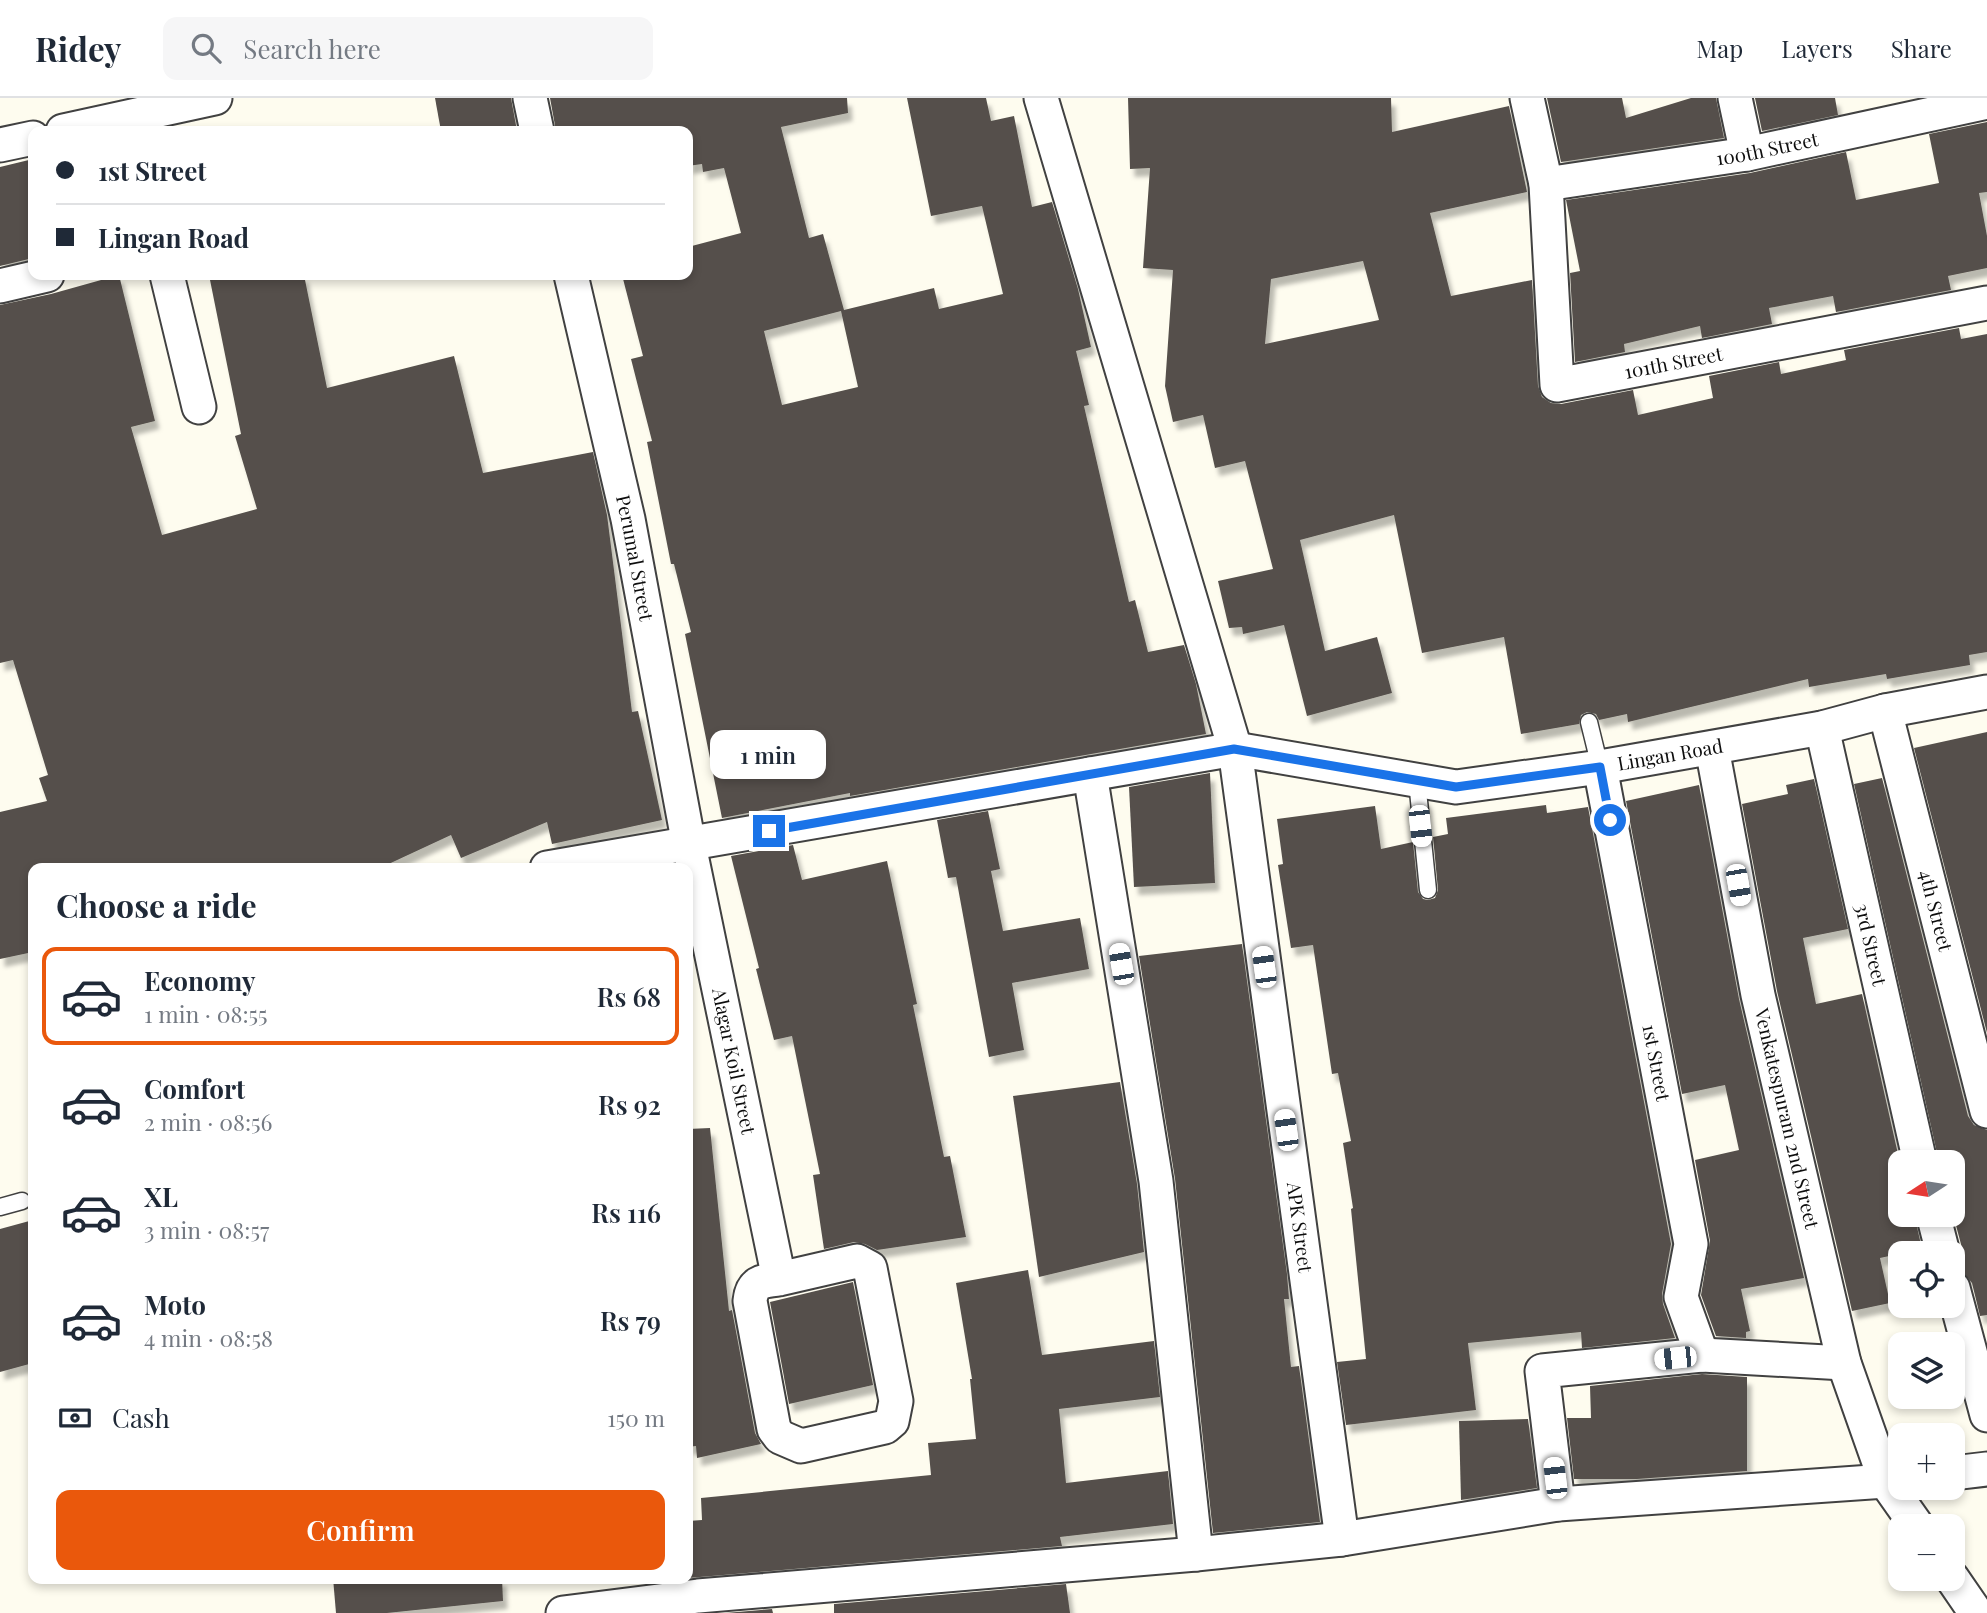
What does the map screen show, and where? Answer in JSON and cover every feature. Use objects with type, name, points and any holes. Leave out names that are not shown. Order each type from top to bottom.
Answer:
[{"type":"street","points":[[86,126],[215,98]]},
{"type":"street","points":[[530,98],[536,126]]},
{"type":"street","name":"APK Street","points":[[1041,98],[1234,749],[1342,1539]]},
{"type":"street","points":[[1527,98],[1546,184]]},
{"type":"street","points":[[1735,98],[1747,154]]},
{"type":"street","name":"100th Street","points":[[1546,184],[1747,154],[1987,102]]},
{"type":"street","points":[[0,145],[28,139]]},
{"type":"street","name":"101th Street","points":[[1546,184],[1558,385],[1987,303]]},
{"type":"street","points":[[0,286],[28,279]]},
{"type":"street","points":[[168,280],[199,407]]},
{"type":"street","name":"Perumal Street","points":[[572,280],[628,519],[689,845]]},
{"type":"street","name":"Lingan Road","points":[[578,863],[1234,749],[1456,787],[1712,748],[1822,728],[1885,711],[1987,692]]},
{"type":"street","name":"4th Street","points":[[1885,711],[1987,1111]]},
{"type":"street","name":"3rd Street","points":[[1822,728],[1917,1150]]},
{"type":"street","name":"Venkatespuram 2nd Street","points":[[1712,748],[1758,995],[1844,1363],[1888,1469]]},
{"type":"street","name":"1st Street","points":[[1600,767],[1691,1244],[1681,1297],[1702,1355]]},
{"type":"street","points":[[1090,774],[1156,1181],[1196,1554]]},
{"type":"street","name":"Alagar Koil Street","points":[[689,845],[693,863]]},
{"type":"street","name":"Alagar Koil Street","points":[[693,864],[779,1279]]},
{"type":"street","points":[[857,1261],[870,1268],[896,1401],[892,1421],[885,1427],[801,1446],[780,1437],[774,1429],[750,1301],[753,1287],[758,1282],[779,1279],[857,1261]]},
{"type":"street","points":[[1961,1318],[1987,1415]]},
{"type":"street","points":[[1558,1504],[1542,1371],[1702,1355],[1844,1363]]},
{"type":"street","points":[[1965,1472],[1987,1469]]},
{"type":"street","points":[[563,1613],[698,1596],[791,1601],[1342,1539],[1558,1504],[1888,1481]]},
{"type":"street","points":[[1961,1591],[1976,1613]]},
{"type":"lane","points":[[1589,722],[1600,767]]},
{"type":"lane","points":[[1417,781],[1428,890]]},
{"type":"lane","points":[[0,1207],[22,1201]]},
{"type":"building","points":[[435,98],[511,98],[516,126],[440,126]]},
{"type":"building","points":[[550,98],[847,98],[848,113],[781,127],[809,238],[823,234],[844,310],[934,288],[939,309],[1003,294],[982,206],[931,216],[907,98],[986,98],[991,121],[1014,116],[1032,207],[1052,202],[1078,289],[1091,347],[1076,351],[1089,405],[1084,406],[1129,602],[1135,600],[1148,652],[1184,645],[1196,684],[1206,734],[850,796],[850,793],[722,818],[685,634],[691,632],[674,564],[671,564],[647,442],[652,441],[631,359],[643,356],[623,280],[693,280],[693,246],[741,233],[724,168],[703,172],[702,164],[693,165],[693,126],[555,126]],"holes":[[[841,311],[858,387],[782,405],[764,331]]]},
{"type":"building","points":[[1128,98],[1391,98],[1392,132],[1509,106],[1527,192],[1430,213],[1451,296],[1532,280],[1538,386],[1542,397],[1551,403],[1561,404],[1633,390],[1638,415],[1713,398],[1709,376],[1779,362],[1781,374],[1846,360],[1844,350],[1959,328],[1961,339],[1987,334],[1987,652],[1969,655],[1970,665],[1887,679],[1886,674],[1809,687],[1808,679],[1628,722],[1627,714],[1599,720],[1596,714],[1587,712],[1581,715],[1579,724],[1521,734],[1504,637],[1422,653],[1394,515],[1300,540],[1325,651],[1377,637],[1392,693],[1307,716],[1284,625],[1243,634],[1242,627],[1229,628],[1218,581],[1273,569],[1245,461],[1215,468],[1203,415],[1173,422],[1165,386],[1173,270],[1143,268],[1150,168],[1130,169]],"holes":[[[1363,261],[1379,320],[1265,344],[1271,279]]]},
{"type":"building","points":[[1547,98],[1622,98],[1626,118],[1691,98],[1716,98],[1724,138],[1561,162]]},
{"type":"building","points":[[1755,98],[1835,98],[1838,115],[1762,131]]},
{"type":"building","points":[[1987,122],[1987,192],[1979,193],[1987,236],[1987,268],[1948,276],[1951,290],[1836,312],[1833,296],[1769,308],[1772,324],[1702,338],[1700,326],[1624,344],[1625,352],[1575,362],[1570,273],[1580,271],[1566,200],[1750,173],[1846,152],[1856,200],[1939,183],[1929,134]]},
{"type":"building","points":[[28,160],[28,259],[0,266],[0,167]]},
{"type":"building","points":[[101,280],[120,280],[155,421],[131,427],[162,535],[257,509],[235,436],[241,434],[210,280],[305,280],[327,388],[454,356],[483,473],[593,452],[607,515],[632,712],[638,711],[662,820],[552,844],[547,822],[461,858],[451,835],[391,863],[28,863],[28,953],[0,959],[0,812],[47,801],[39,778],[48,775],[13,660],[0,663],[0,305]]},
{"type":"building","points":[[1987,732],[1987,1033],[1914,748]]},
{"type":"building","points":[[1210,773],[1215,883],[1134,887],[1129,787]]},
{"type":"building","points":[[1882,778],[1968,1116],[1974,1125],[1987,1130],[1987,1315],[1980,1316],[1972,1283],[1965,1274],[1965,1241],[1960,1241],[1956,1227],[1965,1227],[1965,1150],[1936,1150],[1854,784]]},
{"type":"building","points":[[1814,779],[1848,929],[1803,938],[1816,1004],[1862,994],[1897,1150],[1888,1150],[1888,1227],[1917,1227],[1920,1241],[1888,1241],[1888,1256],[1880,1258],[1888,1303],[1852,1311],[1777,991],[1742,804],[1788,794],[1786,785]]},
{"type":"building","points":[[1699,785],[1739,999],[1804,1278],[1741,1289],[1750,1331],[1746,1332],[1746,1338],[1716,1336],[1701,1295],[1710,1241],[1695,1160],[1739,1150],[1725,1085],[1682,1094],[1626,801]]},
{"type":"building","points":[[1546,805],[1547,813],[1588,807],[1671,1244],[1662,1294],[1675,1338],[1582,1348],[1581,1332],[1468,1343],[1476,1410],[1346,1425],[1337,1362],[1366,1359],[1353,1208],[1343,1143],[1351,1141],[1338,1073],[1332,1074],[1313,945],[1291,948],[1278,865],[1283,864],[1277,819],[1375,806],[1381,849],[1413,842],[1418,892],[1423,899],[1428,900],[1435,898],[1438,890],[1433,837],[1448,834],[1446,818]]},
{"type":"building","points":[[988,811],[1000,869],[991,871],[1003,931],[1080,918],[1089,969],[1012,983],[1024,1050],[989,1057],[956,877],[948,878],[937,820]]},
{"type":"building","points":[[793,845],[802,880],[887,861],[917,1004],[913,1005],[944,1157],[950,1156],[966,1237],[877,1250],[854,1242],[824,1249],[813,1175],[820,1174],[792,1036],[774,1040],[731,856]]},
{"type":"building","points":[[1242,944],[1287,1274],[1289,1299],[1284,1299],[1291,1367],[1299,1366],[1320,1522],[1213,1533],[1175,1179],[1139,956]]},
{"type":"building","points":[[1120,1082],[1137,1184],[1144,1252],[1039,1277],[1013,1096]]},
{"type":"building","points":[[710,1128],[729,1311],[732,1310],[755,1433],[761,1444],[697,1458],[696,1446],[693,1446],[693,1129]]},
{"type":"building","points":[[28,1221],[28,1364],[0,1372],[0,1229]]},
{"type":"building","points":[[1028,1270],[1042,1355],[1154,1341],[1160,1397],[1059,1409],[1066,1483],[1168,1471],[1173,1524],[1060,1537],[1062,1546],[693,1578],[693,1521],[702,1520],[701,1498],[931,1475],[928,1443],[976,1439],[972,1379],[956,1283]]},
{"type":"building","points":[[853,1282],[873,1385],[789,1404],[770,1302]]},
{"type":"building","points":[[1702,1374],[1747,1377],[1747,1471],[1637,1479],[1574,1479],[1567,1418],[1591,1418],[1590,1386]]},
{"type":"building","points":[[1528,1419],[1537,1488],[1461,1500],[1459,1421]]},
{"type":"building","points":[[334,1584],[502,1584],[503,1601],[387,1613],[336,1613]]},
{"type":"building","points":[[1066,1584],[1070,1613],[834,1613],[834,1604]]},
{"type":"building","points":[[772,1609],[773,1613],[725,1613]]},
{"type":"route","points":[[769,831],[1234,749],[1456,787],[1600,767],[1610,820]]}]
